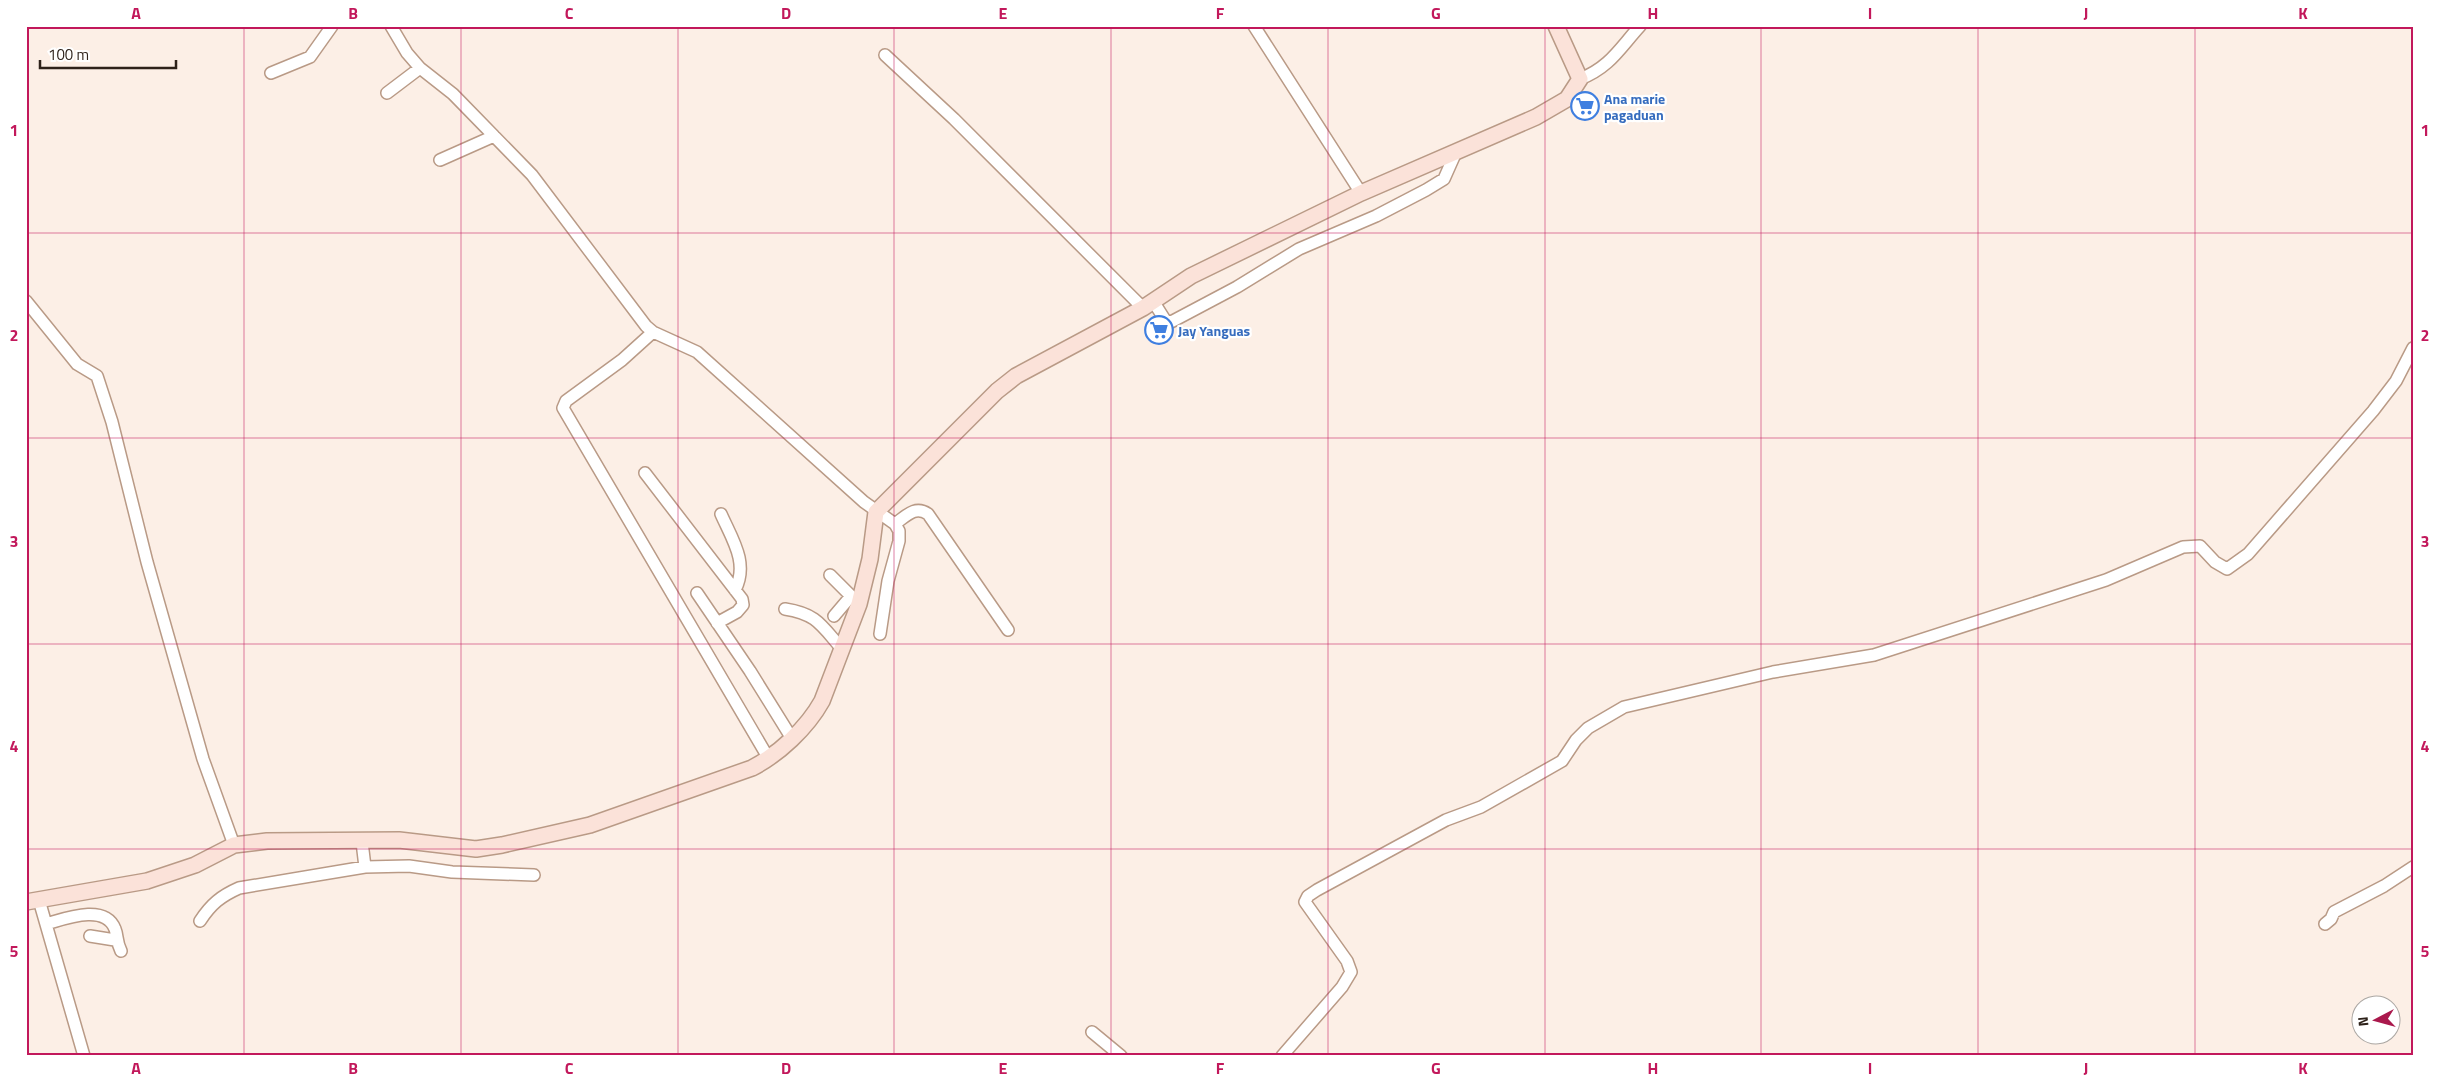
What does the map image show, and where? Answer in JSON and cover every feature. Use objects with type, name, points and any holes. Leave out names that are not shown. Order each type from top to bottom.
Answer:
[{"type":"street","points":[[272,73],[310,56],[332,26]]},
{"type":"street","points":[[391,26],[407,53],[420,68],[453,94],[532,176],[635,313],[653,332],[697,352],[876,512],[894,524],[899,531],[899,541],[888,581],[880,634]]},
{"type":"street","points":[[1254,26],[1361,193]]},
{"type":"street","points":[[1556,26],[1580,79]]},
{"type":"street","points":[[84,1056],[46,924],[33,901],[147,881],[196,865],[234,845],[304,840],[362,843],[399,840],[476,849],[502,845],[590,825],[752,768],[769,759],[815,714],[822,701],[842,649],[855,600],[870,559],[876,512],[997,391],[1016,376],[1148,305],[1190,276],[1361,193],[1536,117],[1567,98],[1580,79],[1596,73],[1610,62],[1640,26]]},
{"type":"street","points":[[885,55],[1164,320],[1171,322],[1237,287],[1299,249],[1376,216],[1426,190],[1444,179],[1456,152]]},
{"type":"street","points":[[387,94],[420,68]]},
{"type":"street","points":[[440,160],[494,136]]},
{"type":"street","points":[[26,301],[77,364],[97,376],[112,422],[147,562],[203,759],[234,845]]},
{"type":"street","points":[[653,332],[622,360],[566,401],[563,408],[769,759]]},
{"type":"street","points":[[1282,1056],[1342,987],[1351,972],[1347,961],[1305,902],[1308,896],[1317,890],[1446,820],[1481,807],[1562,761],[1576,740],[1588,728],[1624,708],[1744,678],[1874,655],[2106,580],[2183,547],[2200,546],[2215,562],[2227,569],[2248,554],[2373,411],[2400,375],[2413,348]]},
{"type":"street","points":[[646,473],[742,599],[743,605],[737,612],[718,623]]},
{"type":"street","points":[[894,524],[915,510],[921,509],[928,514],[1008,630]]},
{"type":"street","points":[[720,514],[742,564],[742,578],[735,590]]},
{"type":"street","points":[[830,576],[855,600]]},
{"type":"street","points":[[696,593],[718,623],[791,737]]},
{"type":"street","points":[[834,616],[855,600]]},
{"type":"street","points":[[785,609],[808,613],[816,619],[842,649]]},
{"type":"street","points":[[362,843],[365,866]]},
{"type":"street","points":[[200,921],[210,905],[220,896],[239,888],[365,866],[409,866],[452,872],[534,875]]},
{"type":"street","points":[[2325,924],[2331,919],[2334,912],[2384,886],[2413,867]]},
{"type":"street","points":[[46,924],[98,915],[108,919],[115,929],[115,940],[121,951]]},
{"type":"street","points":[[90,936],[115,940]]},
{"type":"street","points":[[1092,1032],[1121,1056]]},
{"type":"place","name":"Ana marie pagaduan","points":[[1585,106]]},
{"type":"place","name":"Jay Yanguas","points":[[1159,330]]}]
